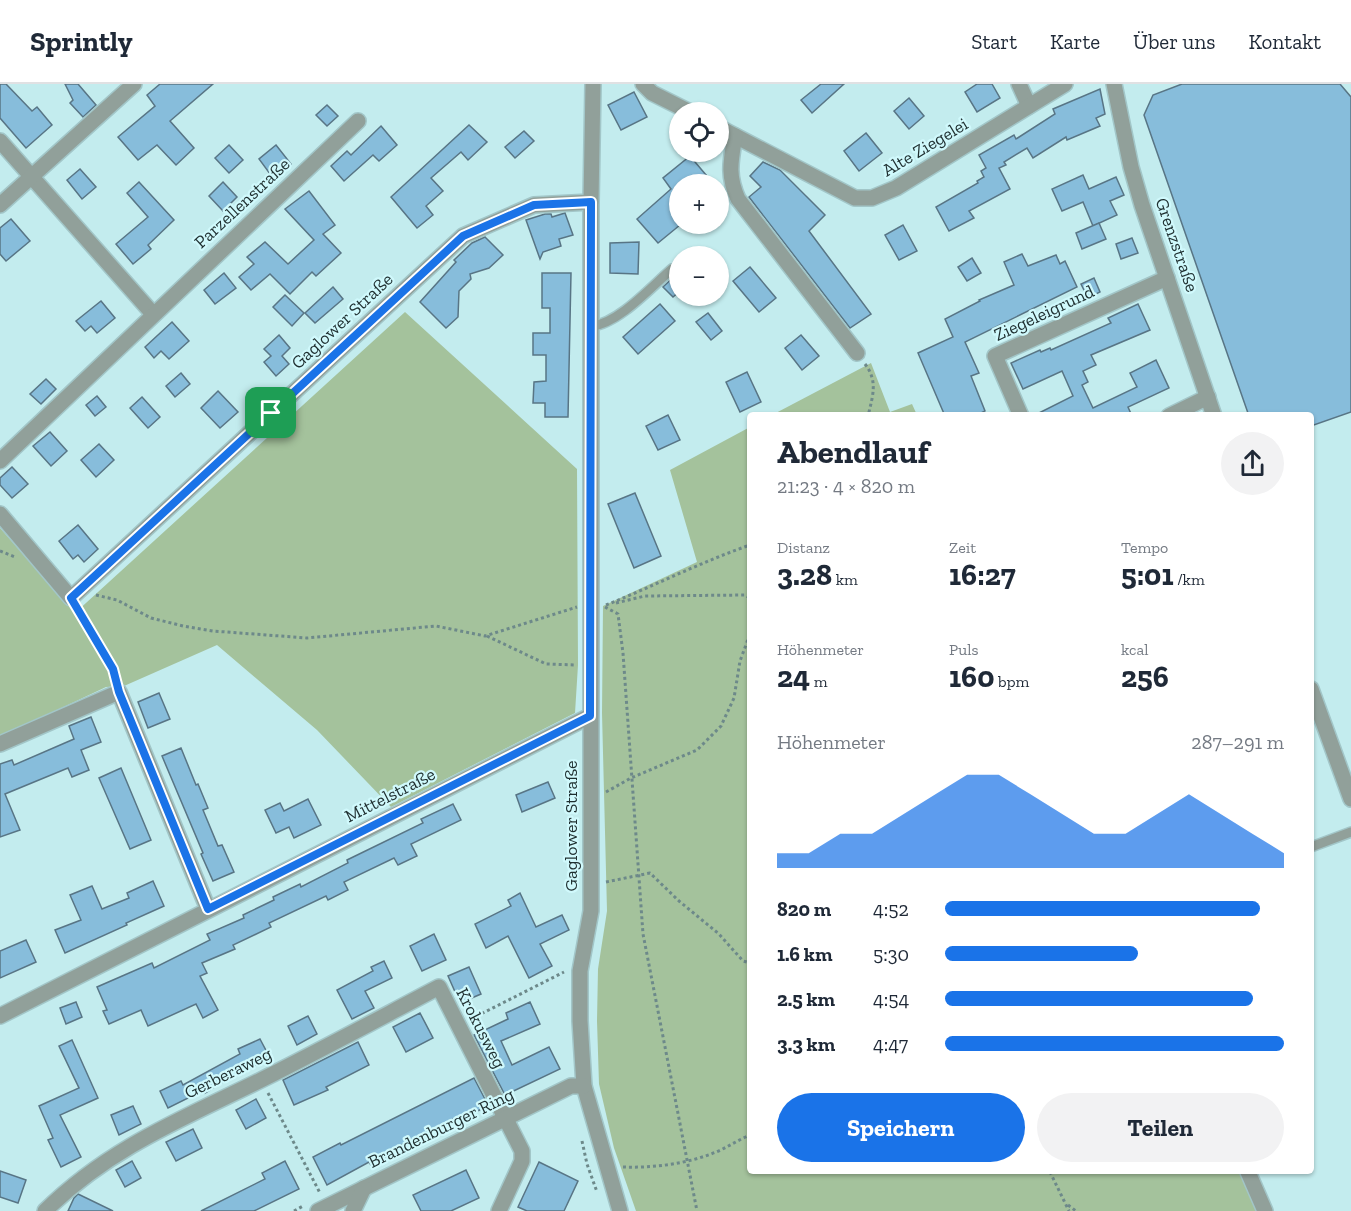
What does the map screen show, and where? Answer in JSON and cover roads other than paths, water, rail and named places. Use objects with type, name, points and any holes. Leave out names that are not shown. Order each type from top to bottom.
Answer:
[{"type":"street","points":[[0,205],[134,84]]},
{"type":"street","name":"Gaglower Straße","points":[[593,84],[591,911],[580,971],[580,1021],[584,1086],[620,1211]]},
{"type":"street","points":[[643,84],[652,93],[670,102]]},
{"type":"street","points":[[1018,84],[1029,106]]},
{"type":"street","name":"Alte Ziegelei","points":[[729,133],[855,198],[872,198],[896,188],[1065,84]]},
{"type":"street","name":"Grenzstraße","points":[[1114,84],[1131,167],[1213,412]]},
{"type":"street","name":"Parzellenstraße","points":[[0,461],[358,121]]},
{"type":"street","points":[[735,136],[730,166],[731,185],[738,199],[857,353]]},
{"type":"street","points":[[0,141],[153,314]]},
{"type":"street","name":"Gaglower Straße","points":[[0,514],[75,594],[463,236],[534,205],[591,202]]},
{"type":"street","name":"Ziegeleigrund","points":[[1019,412],[995,356],[1167,278]]},
{"type":"street","points":[[1177,412],[1208,397]]},
{"type":"street","points":[[0,744],[119,692],[208,909]]},
{"type":"street","points":[[1314,697],[1351,799]]},
{"type":"street","name":"Mittelstraße","points":[[0,1016],[590,716]]},
{"type":"street","name":"Krokusweg","points":[[439,987],[522,1151],[522,1161],[499,1211]]},
{"type":"street","name":"Gerberaweg","points":[[45,1211],[68,1188],[111,1156],[161,1128],[261,1080],[439,987]]},
{"type":"street","name":"Brandenburger Ring","points":[[320,1204],[364,1188],[571,1086],[584,1086]]},
{"type":"street","points":[[1249,1174],[1265,1211]]},
{"type":"street","points":[[354,1211],[364,1188]]},
{"type":"lane","points":[[592,326],[606,323],[622,312],[669,272]]},
{"type":"lane","points":[[1314,846],[1351,832]]}]
